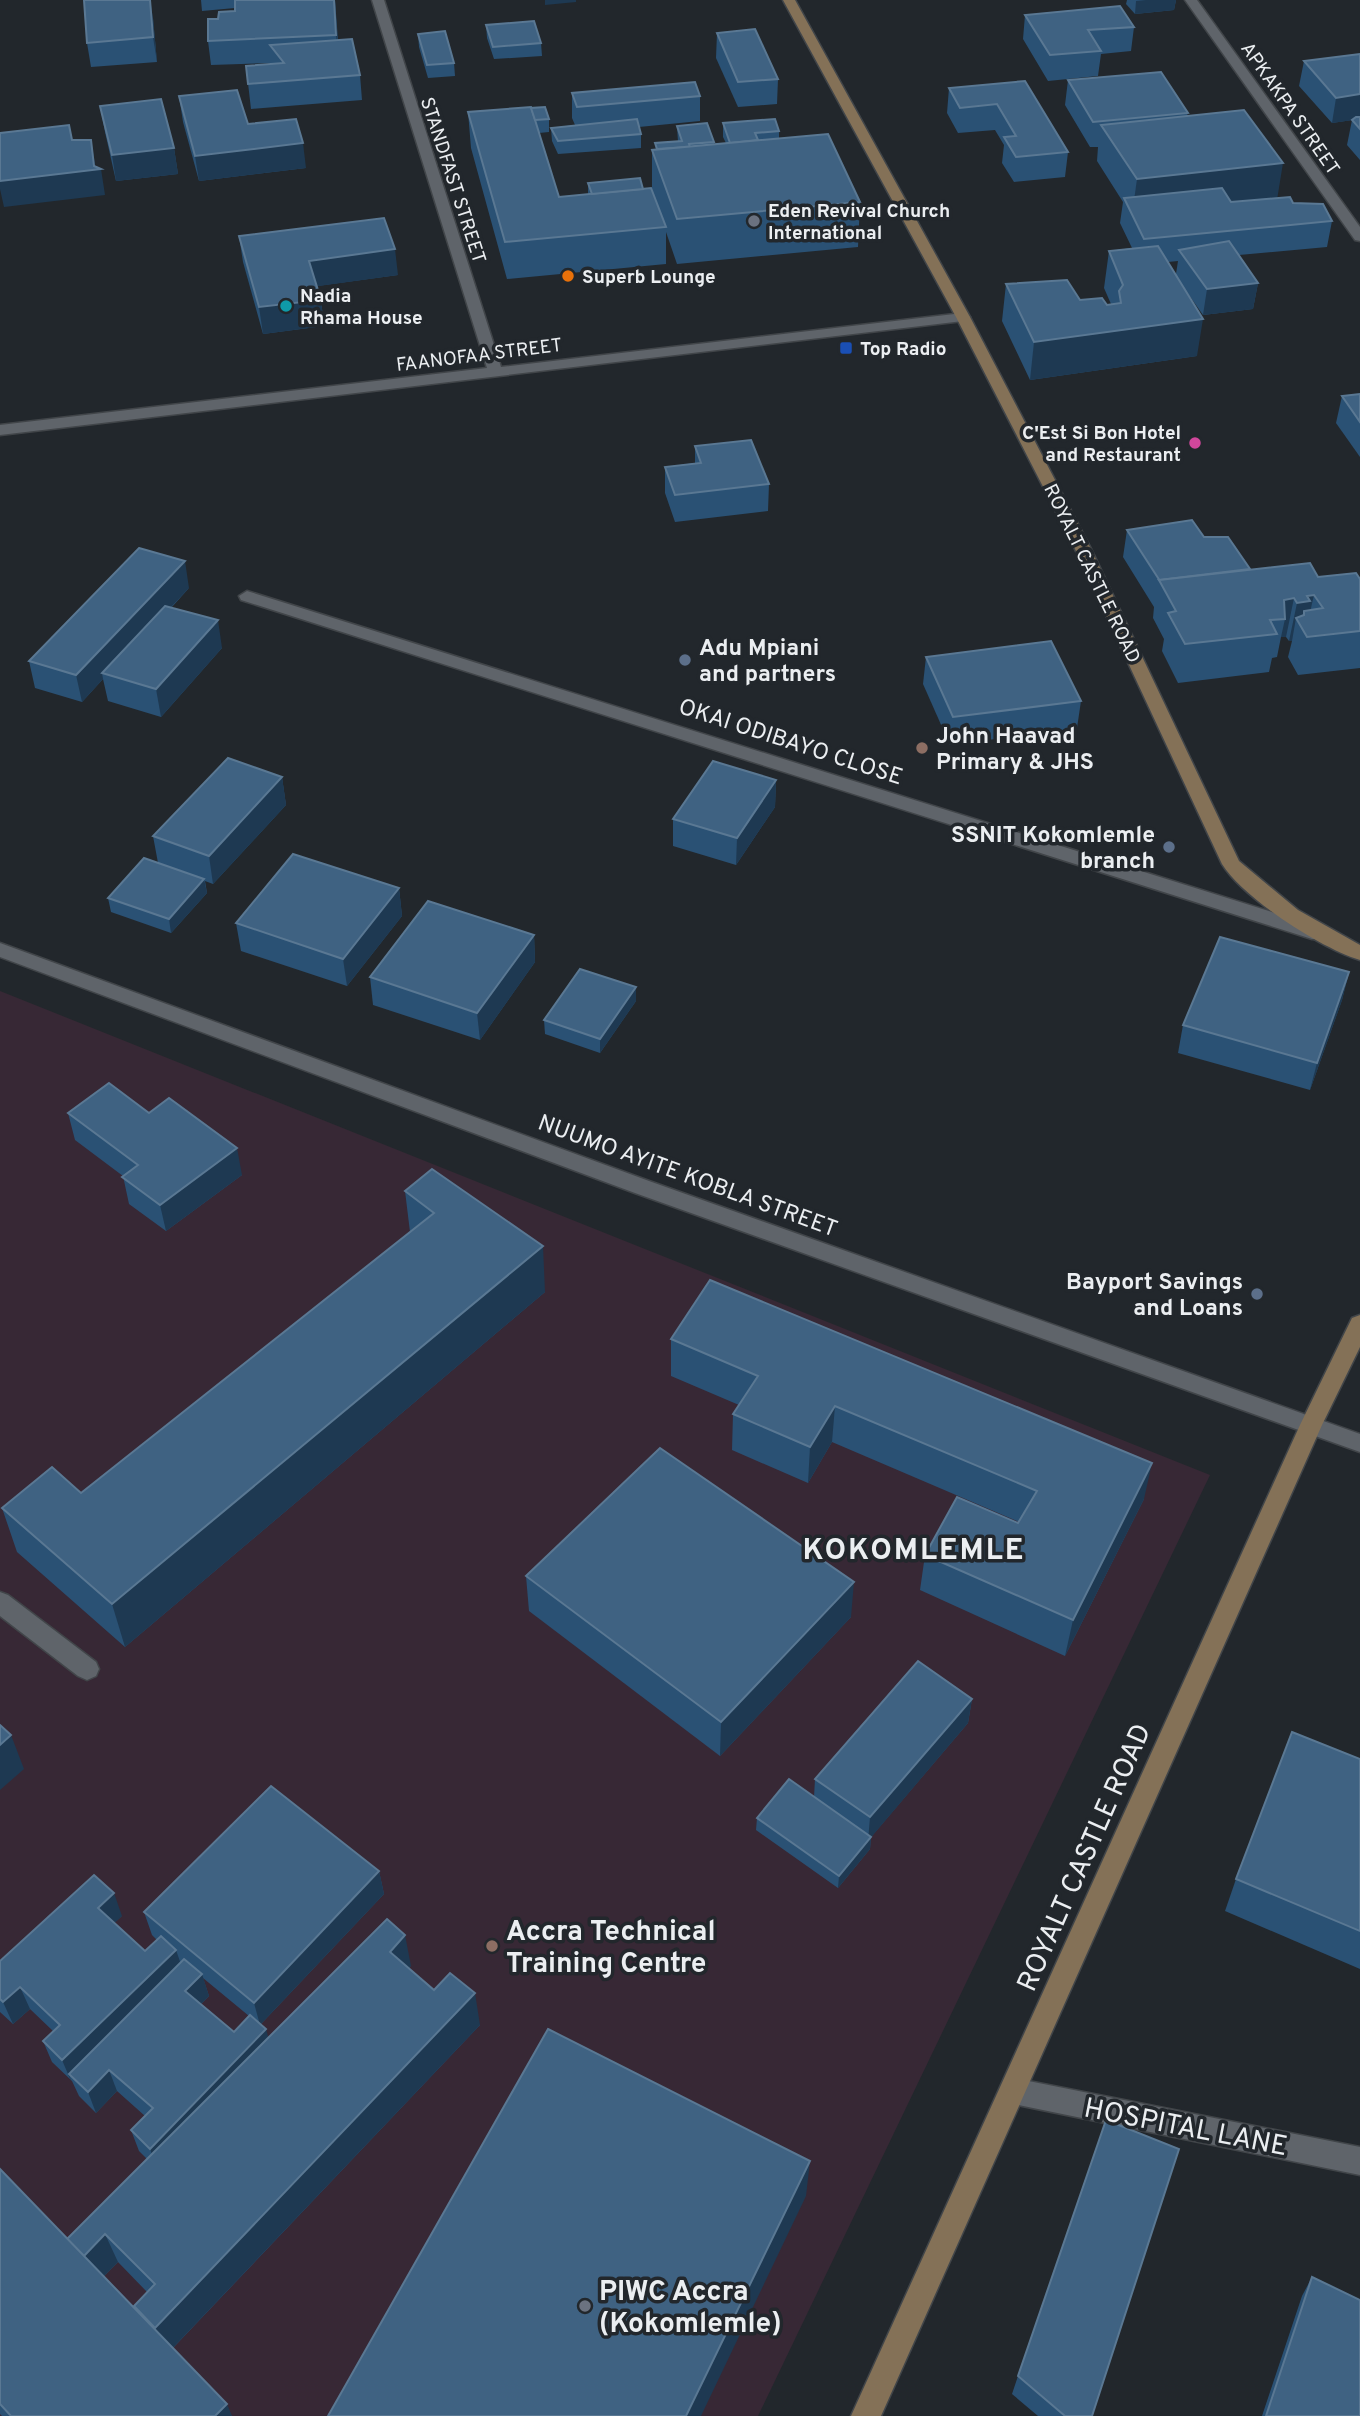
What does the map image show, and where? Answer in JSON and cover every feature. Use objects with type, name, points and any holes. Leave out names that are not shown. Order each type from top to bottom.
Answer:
[{"type":"street","name":"STANDFAST STREET","points":[[378,0],[495,372]]},
{"type":"street","name":"ROYALT CASTLE ROAD","points":[[789,0],[963,317],[1083,549],[1231,864],[1264,897],[1319,934],[1360,953]]},
{"type":"street","name":"APKAKPA STREET","points":[[1191,0],[1360,237]]},
{"type":"street","name":"FAANOFAA STREET","points":[[0,430],[963,317]]},
{"type":"street","name":"OKAI ODIBAYO CLOSE","points":[[247,596],[1319,934]]},
{"type":"street","name":"NUUMO AYITE KOBLA STREET","points":[[0,950],[642,1187],[1360,1443]]},
{"type":"street","name":"ROYALT CASTLE ROAD","points":[[866,2416],[1311,1425],[1360,1324]]},
{"type":"street","points":[[0,1602],[87,1669]]},
{"type":"street","name":"HOSPITAL LANE","points":[[1013,2091],[1360,2161]]},
{"type":"shaded area","name":"Accra Technical Training Centre","points":[[0,991],[1210,1475],[758,2416],[0,2416]]},
{"type":"building","points":[[84,0],[150,0],[153,37],[87,43]]},
{"type":"building","points":[[235,0],[334,0],[336,35],[208,41],[208,19],[218,19],[219,12],[235,11]]},
{"type":"building","points":[[1120,6],[1134,27],[1088,30],[1101,51],[1050,55],[1025,15]]},
{"type":"building","points":[[534,21],[541,43],[493,47],[486,25]]},
{"type":"building","points":[[755,29],[778,79],[738,82],[717,33]]},
{"type":"building","points":[[445,31],[454,63],[427,65],[418,34]]},
{"type":"building","points":[[352,39],[360,75],[248,84],[246,66],[284,63],[270,45]]},
{"type":"building","points":[[1360,54],[1360,94],[1336,98],[1304,61]]},
{"type":"building","points":[[1161,72],[1188,113],[1093,122],[1068,80]]},
{"type":"building","points":[[1025,81],[1068,152],[1016,157],[1004,137],[1016,136],[997,104],[960,108],[949,88]]},
{"type":"building","points":[[695,82],[700,96],[577,107],[572,93]]},
{"type":"building","points":[[237,90],[248,124],[296,119],[303,143],[195,156],[179,96]]},
{"type":"building","points":[[161,99],[174,148],[112,155],[100,106]]},
{"type":"building","points":[[531,107],[559,197],[651,188],[666,227],[505,242],[468,112]]},
{"type":"building","points":[[545,107],[549,119],[535,120],[531,108]]},
{"type":"building","points":[[1244,110],[1283,163],[1137,179],[1101,125]]},
{"type":"building","points":[[1360,117],[1360,129],[1352,120]]},
{"type":"building","points":[[637,119],[641,134],[558,141],[551,128]]},
{"type":"building","points":[[775,119],[779,131],[755,133],[758,140],[730,143],[723,123]]},
{"type":"building","points":[[707,123],[714,142],[657,149],[655,143],[682,141],[677,126]]},
{"type":"building","points":[[69,125],[72,140],[91,140],[94,166],[101,169],[0,181],[0,133]]},
{"type":"building","points":[[828,134],[860,202],[677,219],[652,150]]},
{"type":"building","points":[[640,178],[643,189],[592,194],[588,183]]},
{"type":"building","points":[[1222,188],[1231,202],[1290,197],[1293,203],[1323,204],[1332,221],[1144,239],[1124,198]]},
{"type":"building","points":[[384,218],[395,249],[309,261],[321,300],[259,307],[239,236]]},
{"type":"building","points":[[1229,241],[1258,283],[1207,289],[1179,250]]},
{"type":"building","points":[[1158,246],[1203,319],[1034,342],[1006,284],[1067,280],[1080,300],[1102,298],[1107,305],[1121,303],[1119,291],[1123,285],[1109,251]]},
{"type":"building","points":[[1360,394],[1360,422],[1342,396]]},
{"type":"building","points":[[751,440],[769,484],[675,495],[665,467],[701,463],[695,446]]},
{"type":"building","points":[[1192,520],[1204,537],[1228,537],[1250,569],[1159,580],[1127,530]]},
{"type":"building","points":[[139,548],[185,561],[76,675],[29,661]]},
{"type":"building","points":[[1310,563],[1318,577],[1356,573],[1360,579],[1360,631],[1307,637],[1296,618],[1304,615],[1304,611],[1323,608],[1314,595],[1307,596],[1310,601],[1297,603],[1294,598],[1284,600],[1285,619],[1270,620],[1277,634],[1185,644],[1168,613],[1176,611],[1159,580]]},
{"type":"building","points":[[165,606],[218,620],[156,689],[102,673]]},
{"type":"building","points":[[1051,641],[1081,701],[953,717],[926,657]]},
{"type":"building","points":[[228,758],[282,777],[209,856],[153,836]]},
{"type":"building","points":[[713,761],[776,780],[737,838],[673,819]]},
{"type":"building","points":[[293,854],[399,888],[343,959],[236,923]]},
{"type":"building","points":[[144,858],[204,879],[169,919],[108,898]]},
{"type":"building","points":[[428,901],[534,935],[477,1013],[370,977]]},
{"type":"building","points":[[1220,937],[1349,972],[1317,1063],[1183,1025]]},
{"type":"building","points":[[580,969],[636,987],[600,1039],[544,1020]]},
{"type":"building","points":[[109,1083],[149,1113],[169,1098],[237,1148],[160,1205],[122,1177],[138,1165],[68,1113]]},
{"type":"building","points":[[432,1169],[543,1246],[112,1604],[2,1508],[52,1467],[81,1493],[434,1213],[405,1191]]},
{"type":"building","points":[[710,1280],[1152,1463],[1073,1620],[925,1555],[957,1497],[1018,1523],[1037,1491],[835,1406],[810,1447],[733,1414],[758,1376],[671,1339]]},
{"type":"building","points":[[660,1448],[854,1582],[721,1722],[526,1576]]},
{"type":"building","points":[[918,1661],[972,1699],[870,1817],[815,1779]]},
{"type":"building","points":[[0,1725],[11,1735],[0,1745]]},
{"type":"building","points":[[1292,1732],[1360,1759],[1360,1931],[1236,1879]]},
{"type":"building","points":[[789,1779],[871,1837],[839,1876],[757,1818]]},
{"type":"building","points":[[271,1786],[379,1871],[254,2003],[144,1912]]},
{"type":"building","points":[[94,1875],[114,1893],[98,1908],[145,1951],[161,1936],[176,1950],[62,2060],[43,2041],[60,2025],[20,1987],[3,2002],[0,1999],[0,1961]]},
{"type":"building","points":[[387,1919],[405,1935],[390,1952],[434,1990],[450,1973],[475,1993],[155,2328],[134,2306],[155,2284],[105,2234],[84,2256],[67,2239]]},
{"type":"building","points":[[184,1959],[202,1974],[185,1991],[234,2032],[250,2015],[266,2029],[150,2149],[131,2130],[153,2108],[109,2070],[88,2092],[69,2074]]},
{"type":"building","name":"PIWC Accra (Kokomlemle)","points":[[548,2029],[810,2161],[686,2416],[328,2416]]},
{"type":"building","points":[[1106,2120],[1179,2149],[1092,2416],[1065,2416],[1018,2376]]},
{"type":"building","points":[[0,2169],[227,2404],[215,2416],[11,2416],[0,2404]]},
{"type":"building","points":[[1312,2277],[1360,2300],[1360,2416],[1266,2416]]},
{"type":"place","name":"Eden Revival Church International","points":[[754,221]]},
{"type":"place","name":"Superb Lounge","points":[[568,276]]},
{"type":"place","name":"Nadia Rhama House","points":[[286,306]]},
{"type":"place","name":"Top Radio","points":[[846,348]]},
{"type":"place","name":"C'Est Si Bon Hotel and Restaurant","points":[[1195,443]]},
{"type":"place","name":"Adu Mpiani and partners","points":[[685,660]]},
{"type":"place","name":"John Haavad Primary & JHS","points":[[922,748]]},
{"type":"place","name":"SSNIT Kokomlemle branch","points":[[1169,847]]},
{"type":"place","name":"Bayport Savings and Loans","points":[[1257,1294]]},
{"type":"place","name":"Accra Technical Training Centre","points":[[492,1946]]},
{"type":"place","name":"PIWC Accra (Kokomlemle)","points":[[585,2306]]},
{"type":"district","name":"KOKOMLEMLE","points":[[914,1549]]}]
